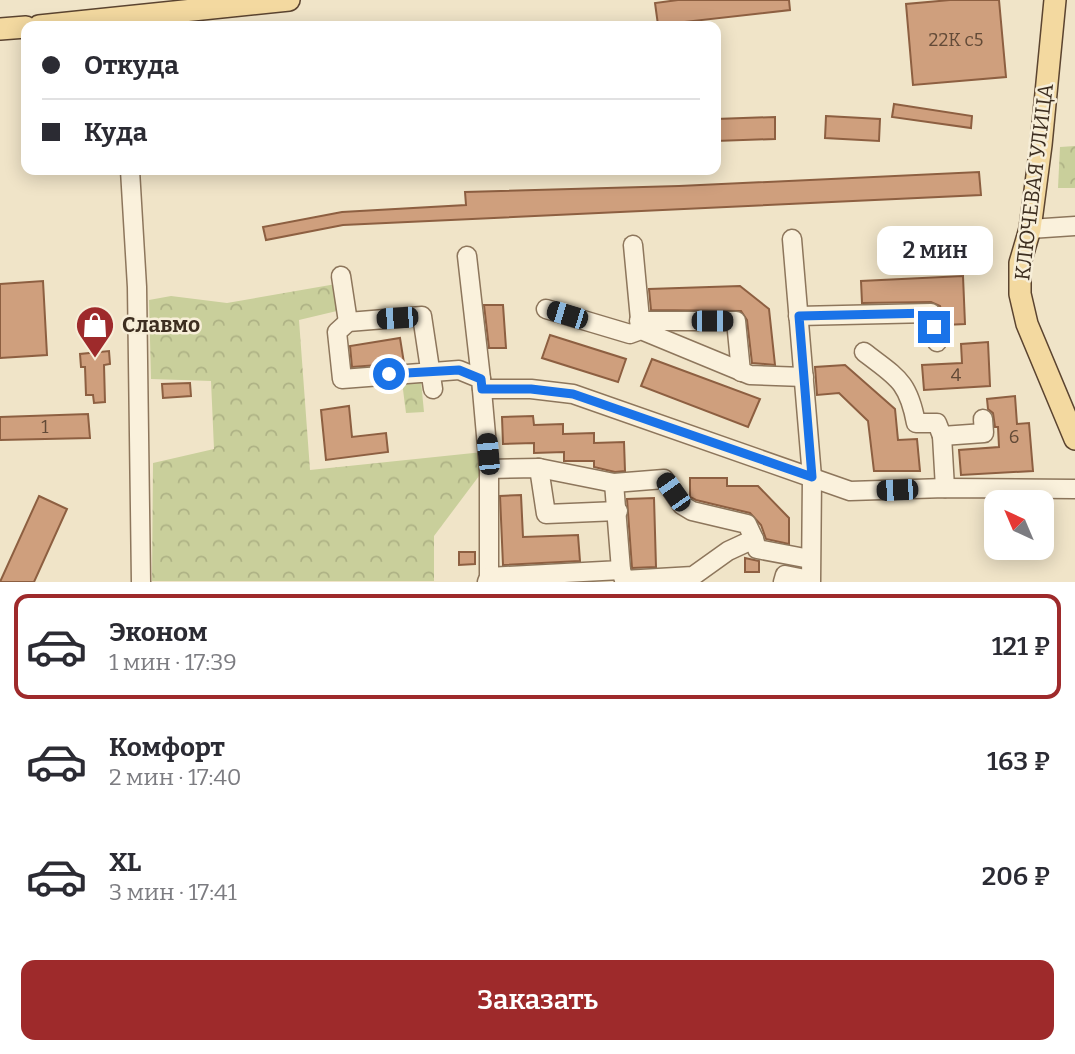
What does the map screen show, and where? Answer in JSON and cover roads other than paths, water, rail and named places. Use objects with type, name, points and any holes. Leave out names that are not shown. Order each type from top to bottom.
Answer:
[{"type":"main road","name":"КЛЮЧЕВАЯ УЛИЦА","points":[[1055,0],[1030,229],[1020,264],[1020,294],[1027,324],[1073,431]]},
{"type":"main road","points":[[129,21],[277,1]]},
{"type":"main road","points":[[0,29],[21,27]]},
{"type":"street","points":[[130,175],[137,301],[141,582]]},
{"type":"street","points":[[1030,229],[1075,226]]},
{"type":"street","points":[[783,582],[785,575],[811,581],[812,477],[792,239]]},
{"type":"street","points":[[633,245],[640,326]]},
{"type":"street","points":[[467,256],[489,469],[488,579],[621,570]]},
{"type":"street","points":[[341,275],[348,322]]},
{"type":"street","points":[[545,309],[630,334],[640,326],[736,321],[741,372]]},
{"type":"street","points":[[799,316],[931,313],[937,342]]},
{"type":"street","points":[[431,380],[422,316],[348,322],[337,332],[342,379],[431,380],[459,370],[481,384],[573,394],[850,491],[945,488],[1075,489]]},
{"type":"street","points":[[640,326],[750,375],[803,377]]},
{"type":"street","points":[[864,352],[900,380],[911,400],[916,423],[937,424],[942,436],[945,488]]},
{"type":"street","points":[[942,436],[984,433],[983,419]]},
{"type":"street","points":[[489,469],[539,468],[614,482],[664,479],[682,505],[692,511],[747,524],[757,549],[810,559]]},
{"type":"street","points":[[539,468],[546,514],[618,511]]},
{"type":"street","points":[[614,482],[624,580],[693,576],[728,551],[754,539]]},
{"type":"place","name":"Славмо","points":[[95,359]]}]
